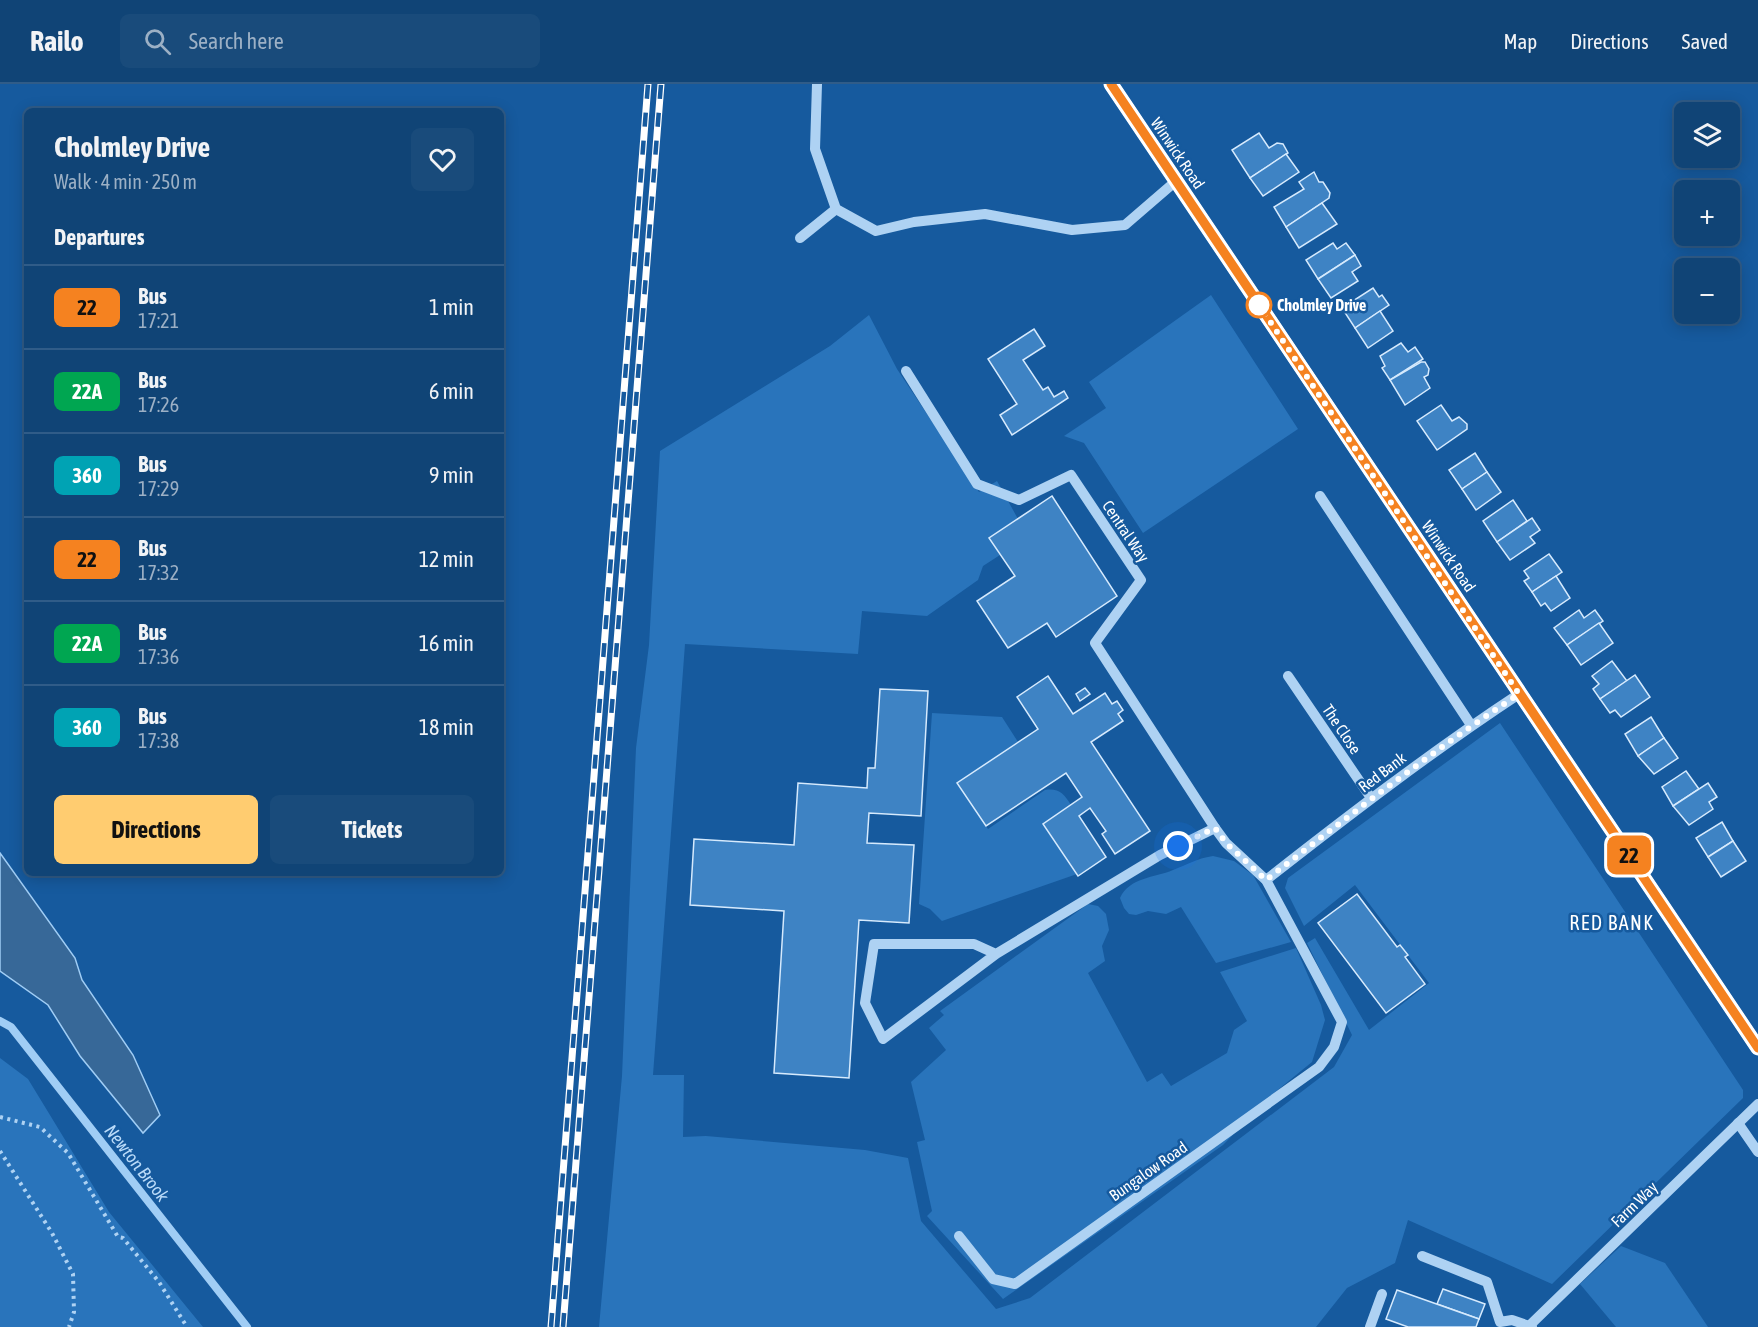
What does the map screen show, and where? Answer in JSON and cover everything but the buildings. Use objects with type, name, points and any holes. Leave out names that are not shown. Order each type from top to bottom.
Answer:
[{"type":"main road","name":"Winwick Road","points":[[1111,84],[1758,1048]]},
{"type":"street","points":[[817,84],[814,149],[836,209],[876,231],[914,222],[985,214],[1072,230],[1125,225],[1176,181]]},
{"type":"street","points":[[800,238],[836,209]]},
{"type":"street","name":"Central Way","points":[[906,371],[976,484],[1018,500],[1071,476],[1141,580],[1095,643],[1215,828],[1226,843],[1266,880]]},
{"type":"street","points":[[1320,496],[1471,725]]},
{"type":"street","name":"The Close","points":[[1288,676],[1371,798]]},
{"type":"street","name":"Red Bank","points":[[1266,880],[1371,798],[1471,725],[1519,694]]},
{"type":"street","points":[[996,954],[974,944],[874,944],[865,1003],[883,1039],[996,954],[1160,855],[1215,828]]},
{"type":"street","name":"Bungalow Road","points":[[958,1236],[993,1279],[1015,1284],[1319,1067],[1334,1047],[1342,1022],[1266,880]]},
{"type":"street","name":"Farm Way","points":[[1422,1256],[1487,1282],[1497,1324],[1512,1320],[1531,1326],[1758,1104]]},
{"type":"street","points":[[1738,1123],[1758,1152]]},
{"type":"street","points":[[1370,1327],[1382,1294]]},
{"type":"path","points":[[0,1118],[40,1127],[68,1153],[118,1237],[123,1238],[159,1282],[187,1327]]},
{"type":"path","points":[[0,1151],[52,1233],[73,1274],[74,1312],[69,1327]]},
{"type":"shaded area","points":[[1211,295],[1298,429],[1143,533],[1084,443],[1064,436],[1106,408],[1089,382]]},
{"type":"shaded area","points":[[869,315],[897,369],[979,492],[997,481],[1018,519],[990,538],[1000,555],[983,566],[978,580],[927,616],[862,611],[858,654],[685,644],[653,1075],[684,1075],[683,1137],[706,1136],[865,1150],[908,1158],[921,1221],[996,1309],[1030,1298],[1334,1067],[1352,1035],[1307,943],[1315,938],[1369,1030],[1429,983],[1355,885],[1304,926],[1285,888],[1288,878],[1500,723],[1743,1090],[1743,1098],[1552,1284],[1408,1220],[1395,1263],[1347,1288],[1316,1327],[599,1327],[622,1076],[636,748],[649,645],[660,451],[830,346]]},
{"type":"shaded area","points":[[932,713],[1002,717],[1018,742],[957,783],[988,829],[1045,790],[1061,793],[1071,805],[1043,824],[1077,874],[942,921],[930,909],[919,904]]},
{"type":"shaded area","points":[[0,853],[75,958],[82,980],[133,1055],[160,1115],[143,1133],[80,1056],[48,1005],[0,971]]},
{"type":"shaded area","points":[[1213,856],[1234,861],[1253,875],[1291,942],[1216,963],[1181,907],[1166,914],[1148,911],[1136,915],[1129,914],[1124,908],[1120,898],[1124,891],[1136,882]]},
{"type":"shaded area","points":[[1088,904],[1098,906],[1106,914],[1109,930],[1102,946],[1105,961],[1088,973],[1147,1082],[1162,1073],[1171,1086],[1227,1053],[1234,1030],[1247,1021],[1220,972],[1296,948],[1321,1005],[1325,1020],[1312,1062],[1274,1093],[1223,1145],[1003,1299],[927,1216],[932,1211],[917,1142],[925,1140],[911,1082],[946,1050],[929,1028],[944,1015],[940,1011]]},
{"type":"shaded area","points":[[0,1058],[28,1079],[109,1212],[203,1327],[0,1327]]},
{"type":"shaded area","points":[[1621,1246],[1665,1263],[1708,1327],[1616,1327],[1580,1284]]},
{"type":"waterway","name":"Newton Brook","points":[[0,1021],[11,1027],[247,1327]]},
{"type":"railway","points":[[551,1327],[648,84]]},
{"type":"railway","points":[[563,1327],[661,84]]},
{"type":"bus line","name":"22","points":[[1111,84],[1758,1048]]},
{"type":"place","name":"Cholmley Drive","points":[[1259,305]]},
{"type":"district","name":"RED BANK","points":[[1612,922]]},
{"type":"route","points":[[1178,846],[1215,828],[1226,843],[1266,880],[1371,798],[1471,725],[1519,694],[1255,299],[1259,305]]}]
